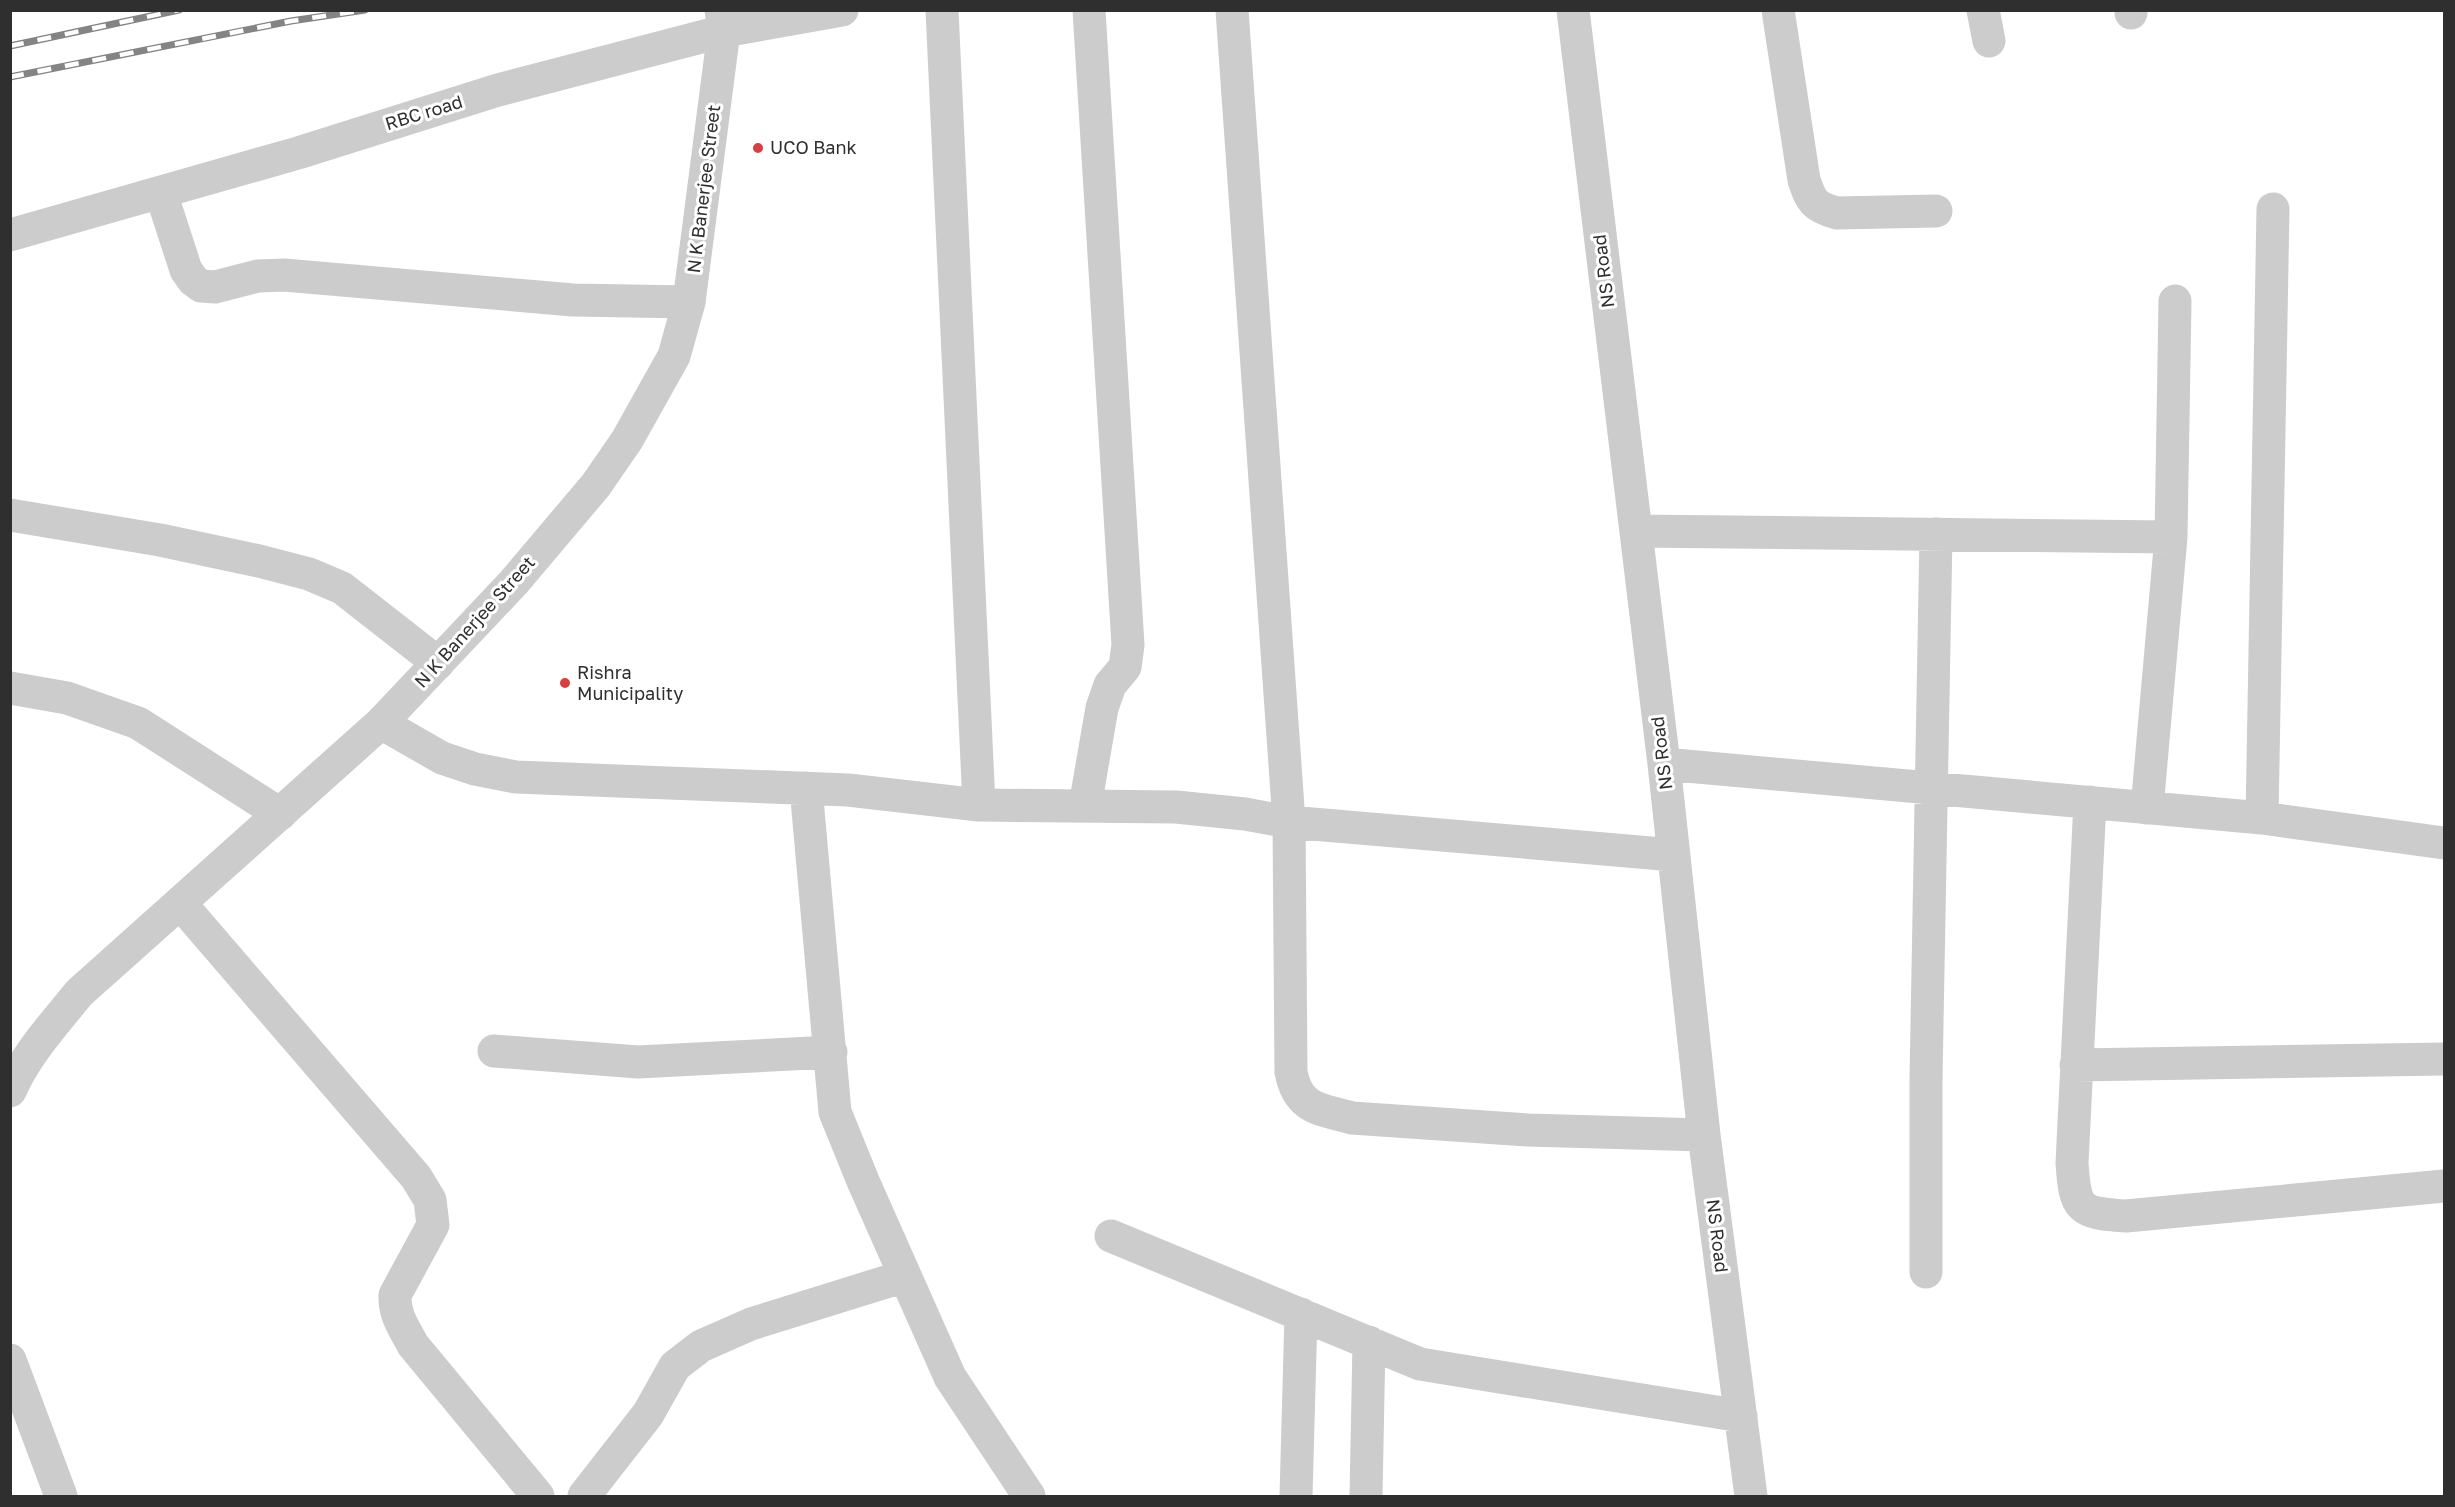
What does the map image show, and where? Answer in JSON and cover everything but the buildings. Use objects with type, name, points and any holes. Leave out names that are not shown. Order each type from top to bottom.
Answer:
[{"type":"street","name":"RBC road","points":[[10,235],[161,193],[722,21],[842,10]]},
{"type":"street","points":[[942,10],[979,805]]},
{"type":"street","points":[[1085,806],[1102,708],[1110,685],[1125,667],[1128,645],[1089,10]]},
{"type":"street","points":[[1232,10],[1289,822],[1291,1072],[1293,1085],[1303,1100],[1324,1111],[1352,1118],[1528,1131],[1704,1135]]},
{"type":"street","name":"NS Road","points":[[1573,10],[1664,764],[1704,1135],[1751,1497]]},
{"type":"street","points":[[1778,10],[1804,180],[1810,200],[1823,210],[1837,213],[1936,211]]},
{"type":"street","name":"N K Banerjee Street","points":[[10,1091],[18,1074],[45,1034],[79,993],[381,723],[514,582],[596,485],[627,440],[674,356],[689,302],[722,21]]},
{"type":"street","points":[[161,193],[186,270],[201,286],[215,287],[258,276],[284,275],[573,300],[689,302]]},
{"type":"street","points":[[2262,818],[2273,209]]},
{"type":"street","points":[[2147,808],[2171,537],[2175,300]]},
{"type":"street","points":[[10,515],[160,540],[309,574],[342,588],[438,663]]},
{"type":"street","points":[[1636,531],[2171,537]]},
{"type":"street","points":[[1926,1272],[1926,1079],[1936,534]]},
{"type":"street","points":[[10,687],[67,698],[138,723],[280,814]]},
{"type":"street","points":[[381,723],[442,758],[475,769],[516,777],[848,790],[979,805],[1176,807],[1245,814],[1289,822],[1674,855]]},
{"type":"street","points":[[1664,764],[2262,818],[2445,843]]},
{"type":"street","points":[[806,788],[835,1112],[950,1377],[1029,1497]]},
{"type":"street","points":[[2090,802],[2072,1163],[2074,1194],[2082,1206],[2097,1214],[2126,1216],[2445,1186]]},
{"type":"street","points":[[180,903],[416,1177],[430,1200],[433,1225],[399,1285],[395,1307],[398,1318],[413,1345],[538,1497]]},
{"type":"street","points":[[494,1051],[638,1062],[831,1052]]},
{"type":"street","points":[[2076,1065],[2445,1059]]},
{"type":"street","points":[[1111,1236],[1420,1364],[1741,1416]]},
{"type":"street","points":[[584,1497],[648,1414],[675,1366],[701,1346],[751,1324],[905,1276]]},
{"type":"street","points":[[1296,1497],[1301,1314]]},
{"type":"street","points":[[1366,1497],[1369,1342]]},
{"type":"street","points":[[10,1360],[61,1497]]},
{"type":"railway","points":[[10,46],[179,10]]},
{"type":"railway","points":[[10,77],[291,21],[365,10]]},
{"type":"place","name":"UCO Bank","points":[[758,148]]},
{"type":"place","name":"Rishra Municipality","points":[[565,683]]}]
